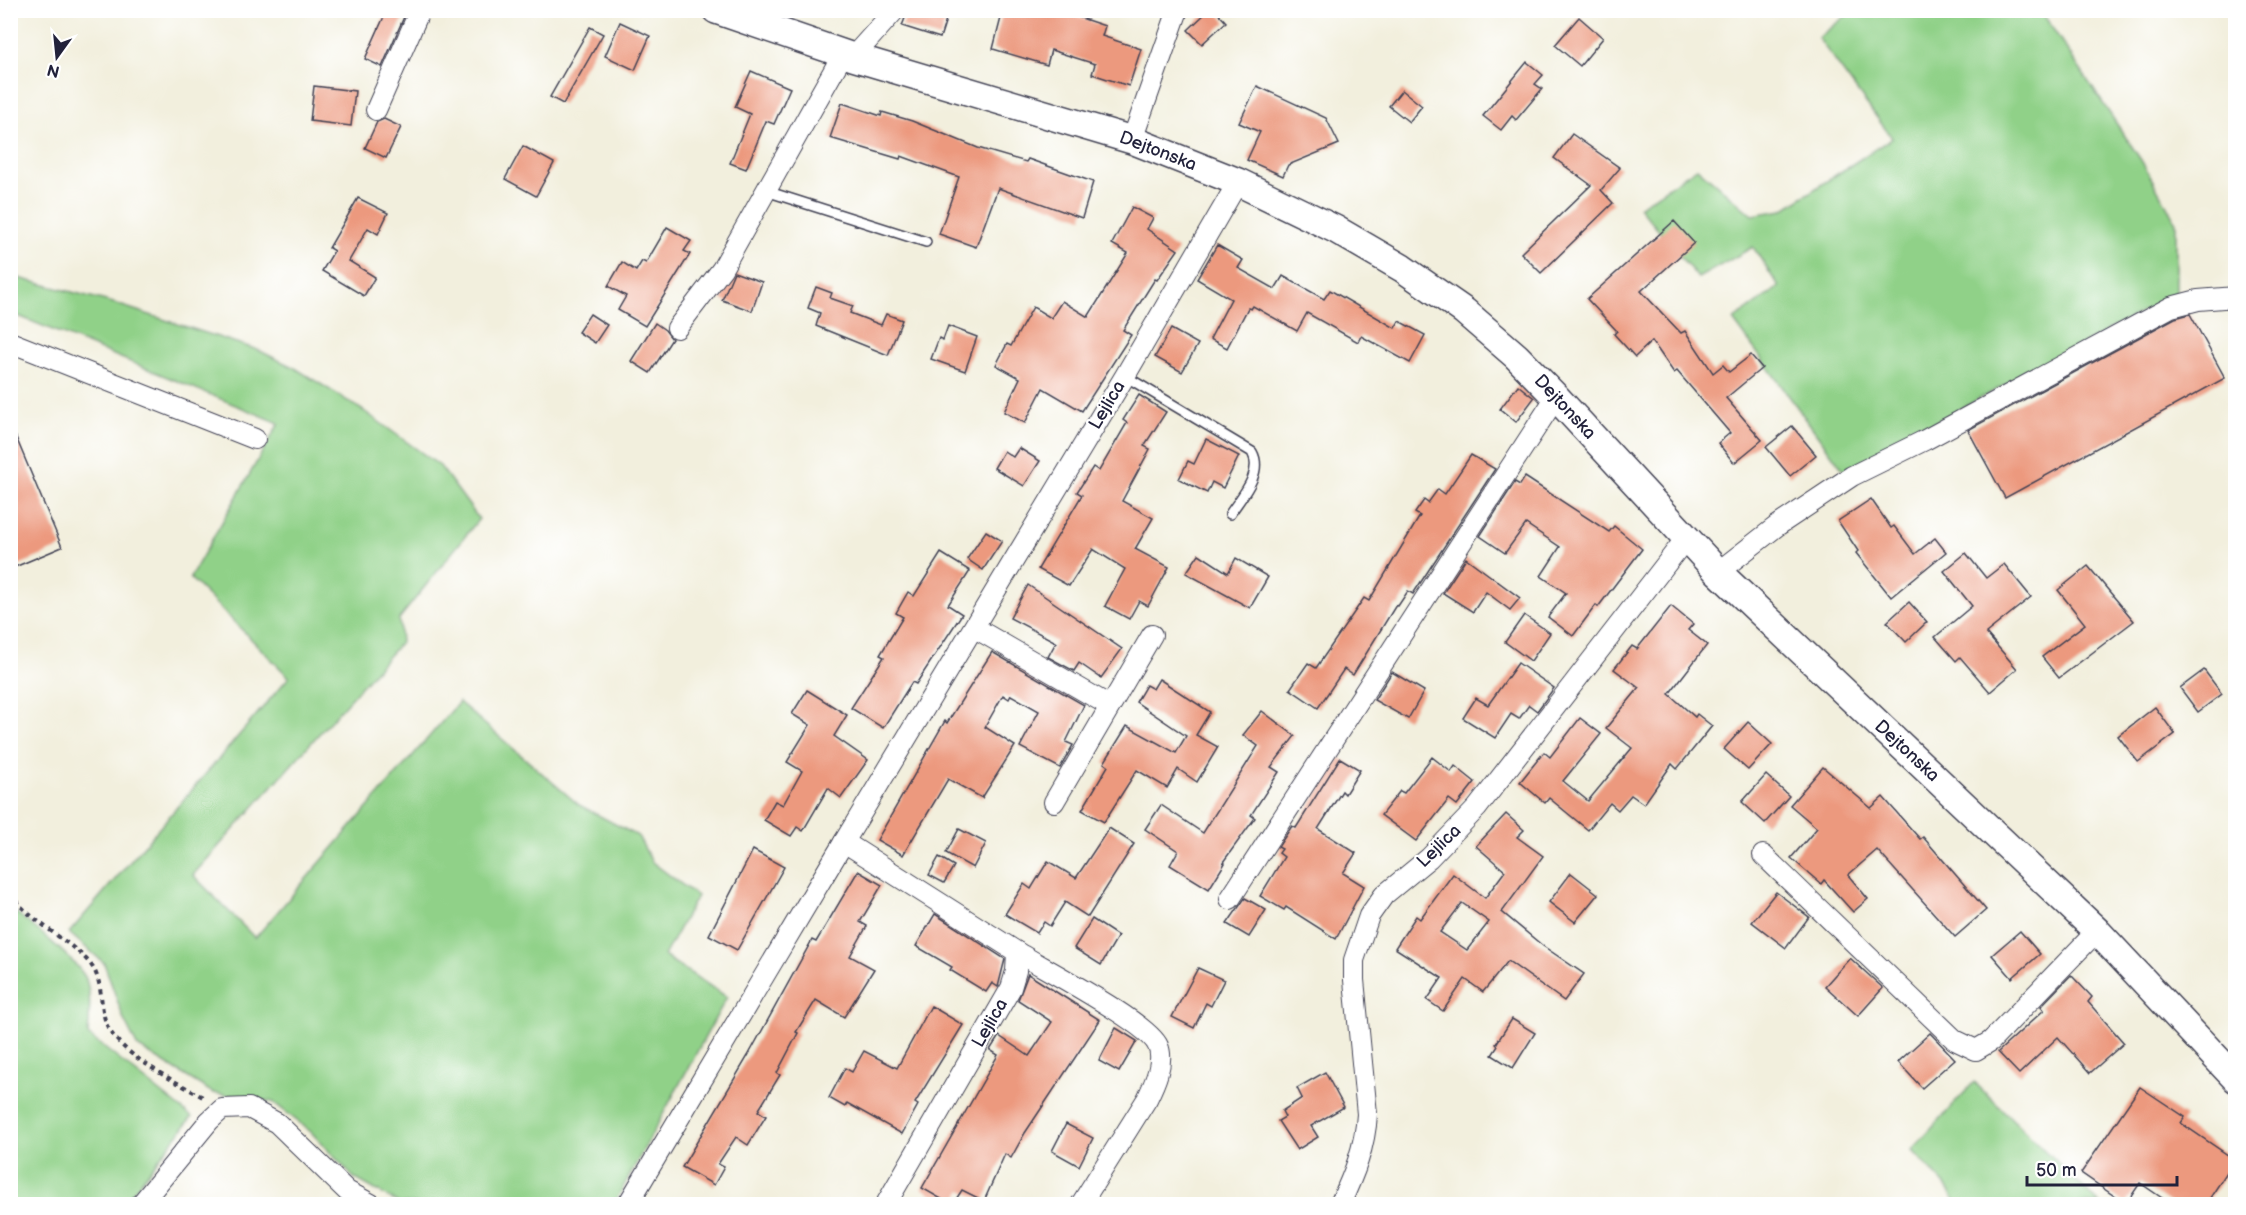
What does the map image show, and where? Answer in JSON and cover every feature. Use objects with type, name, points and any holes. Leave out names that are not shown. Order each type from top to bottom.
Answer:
[{"type":"main road","name":"Dejtonska","points":[[716,10],[848,56],[1132,140],[1238,182],[1335,229],[1402,268],[1464,311],[1516,356],[1557,397],[1718,572],[2097,931],[2235,1079]]},
{"type":"street","points":[[376,110],[420,10]]},
{"type":"street","points":[[677,328],[722,269],[766,190],[848,56],[895,10]]},
{"type":"street","points":[[1132,140],[1178,10]]},
{"type":"street","name":"Lejlica","points":[[628,1204],[975,628],[1238,182]]},
{"type":"street","points":[[1718,572],[1777,525],[1852,476],[1925,440],[2171,307],[2198,300],[2235,297]]},
{"type":"street","points":[[10,342],[255,439]]},
{"type":"street","points":[[1230,899],[1557,397]]},
{"type":"street","name":"Lejlica","points":[[1340,1204],[1366,1140],[1367,1114],[1354,960],[1369,916],[1384,895],[1429,858],[1477,808],[1687,537]]},
{"type":"street","points":[[975,628],[1110,706]]},
{"type":"street","points":[[1054,802],[1152,635]]},
{"type":"street","points":[[844,842],[1122,1016],[1150,1036],[1158,1046],[1160,1058],[1155,1081],[1147,1099],[1081,1204]]},
{"type":"street","points":[[1763,855],[1955,1040],[1976,1050],[1991,1041],[2097,931]]},
{"type":"street","name":"Lejlica","points":[[886,1204],[1011,988],[1017,952]]},
{"type":"street","points":[[141,1204],[208,1121],[222,1109],[249,1108],[277,1123],[347,1191],[371,1204]]},
{"type":"lane","points":[[766,190],[926,242]]},
{"type":"lane","points":[[1125,376],[1252,452],[1256,465],[1252,480],[1230,514]]},
{"type":"path","points":[[10,893],[20,906],[66,941],[95,969],[101,982],[105,1022],[115,1041],[222,1109]]},
{"type":"green space","points":[[1852,11],[2041,11],[2141,160],[2176,222],[2176,294],[1844,471],[1733,320],[1779,287],[1753,247],[1698,278],[1639,207],[1697,168],[1752,215],[1783,210],[1892,138],[1818,38]]},
{"type":"green space","points":[[11,276],[110,302],[258,350],[295,368],[364,411],[440,466],[479,519],[399,619],[401,642],[193,875],[255,938],[459,702],[579,805],[638,836],[652,862],[697,896],[664,956],[727,997],[614,1204],[400,1204],[354,1178],[311,1132],[273,1102],[213,1093],[137,1046],[124,1020],[104,963],[69,933],[289,677],[190,578],[279,423],[11,313]]},
{"type":"green space","points":[[11,909],[52,942],[82,972],[89,993],[88,1035],[192,1117],[123,1204],[11,1204]]},
{"type":"green space","points":[[1974,1082],[2100,1204],[1957,1204],[1945,1185],[1912,1150]]},
{"type":"building","points":[[387,10],[407,10],[382,67],[365,59]]},
{"type":"building","points":[[908,10],[949,10],[940,38],[902,26]]},
{"type":"building","points":[[1003,10],[1057,10],[1105,26],[1102,36],[1141,49],[1129,86],[1092,74],[1095,64],[1051,50],[1047,65],[993,49]]},
{"type":"building","points":[[1209,10],[1215,10],[1226,22],[1202,44],[1188,30]]},
{"type":"building","points":[[1579,17],[1603,38],[1580,66],[1555,45]]},
{"type":"building","points":[[620,22],[650,36],[635,70],[605,56]]},
{"type":"building","points":[[590,27],[603,34],[563,104],[550,97]]},
{"type":"building","points":[[1527,62],[1543,75],[1535,84],[1542,89],[1516,120],[1512,116],[1501,130],[1483,116]]},
{"type":"building","points":[[751,71],[790,88],[774,124],[766,121],[746,169],[730,163],[750,114],[735,107]]},
{"type":"building","points":[[314,86],[355,91],[351,126],[310,121]]},
{"type":"building","points":[[1257,86],[1326,118],[1339,144],[1288,165],[1283,176],[1247,160],[1260,132],[1239,123]]},
{"type":"building","points":[[1402,90],[1422,106],[1409,122],[1389,106]]},
{"type":"building","points":[[842,103],[881,116],[882,112],[912,121],[978,148],[1026,162],[1028,159],[1093,182],[1082,218],[998,188],[976,247],[939,234],[959,177],[901,156],[900,159],[830,138]]},
{"type":"building","points":[[384,119],[401,127],[386,158],[365,148],[377,122]]},
{"type":"building","points":[[1572,134],[1620,168],[1601,190],[1613,203],[1541,273],[1521,253],[1591,185],[1554,158]]},
{"type":"building","points":[[523,146],[554,163],[536,196],[505,179]]},
{"type":"building","points":[[358,198],[388,213],[378,234],[368,228],[349,261],[375,277],[364,296],[322,271],[334,251],[329,248]]},
{"type":"building","points":[[1132,207],[1153,218],[1147,229],[1178,250],[1157,280],[1155,279],[1123,330],[1131,335],[1082,411],[1043,388],[1025,423],[1004,412],[1020,378],[996,365],[1007,344],[1011,346],[1033,307],[1051,318],[1062,301],[1088,317],[1128,253],[1112,244]]},
{"type":"building","points":[[1674,221],[1694,243],[1641,291],[1681,333],[1685,331],[1713,373],[1723,365],[1729,372],[1751,355],[1762,368],[1726,398],[1762,440],[1734,463],[1718,443],[1730,433],[1677,371],[1674,373],[1652,341],[1635,357],[1614,334],[1617,331],[1587,299]]},
{"type":"building","points":[[667,227],[691,241],[684,251],[690,254],[645,326],[618,310],[626,296],[608,286],[622,262],[636,271],[642,261],[646,263]]},
{"type":"building","points":[[1217,245],[1243,260],[1238,268],[1275,289],[1283,276],[1324,299],[1330,290],[1395,328],[1399,321],[1425,335],[1410,363],[1361,336],[1358,342],[1307,313],[1297,331],[1253,306],[1251,309],[1248,308],[1227,348],[1210,339],[1231,299],[1197,279]]},
{"type":"building","points":[[734,272],[762,282],[752,311],[722,300]]},
{"type":"building","points":[[816,287],[832,293],[830,298],[853,306],[850,313],[881,325],[886,314],[902,320],[888,355],[816,326],[820,313],[808,308]]},
{"type":"building","points":[[590,314],[607,325],[595,343],[578,332]]},
{"type":"building","points":[[2190,314],[2225,378],[2005,498],[1968,430],[2175,318]]},
{"type":"building","points":[[655,323],[672,339],[650,373],[631,361]]},
{"type":"building","points":[[948,326],[977,337],[965,371],[931,359],[939,338],[943,340]]},
{"type":"building","points":[[1171,329],[1198,344],[1182,372],[1155,357]]},
{"type":"building","points":[[1518,385],[1534,398],[1516,422],[1500,409]]},
{"type":"building","points":[[1139,395],[1166,412],[1144,446],[1150,449],[1122,501],[1153,518],[1135,549],[1169,567],[1148,606],[1139,601],[1129,619],[1105,606],[1125,569],[1093,549],[1069,586],[1038,569],[1082,495],[1077,492],[1093,467],[1099,471],[1127,423],[1123,420]]},
{"type":"building","points":[[10,423],[62,547],[10,569]]},
{"type":"building","points":[[1792,426],[1816,455],[1790,476],[1766,447]]},
{"type":"building","points":[[1206,439],[1239,456],[1223,488],[1212,482],[1207,493],[1179,479],[1188,461],[1194,464]]},
{"type":"building","points":[[1019,448],[1040,461],[1024,486],[994,468],[1004,451],[1013,457]]},
{"type":"building","points":[[1471,455],[1495,469],[1413,594],[1408,591],[1398,606],[1396,605],[1353,675],[1344,669],[1318,708],[1290,689],[1308,663],[1316,668],[1364,598],[1369,601],[1420,516],[1415,513],[1424,500],[1428,503],[1438,489],[1445,494]]},
{"type":"building","points":[[1525,477],[1609,532],[1614,526],[1642,549],[1573,636],[1548,617],[1566,593],[1541,576],[1560,547],[1526,524],[1505,553],[1480,536],[1515,482],[1520,485]]},
{"type":"building","points":[[1871,499],[1891,528],[1894,526],[1915,554],[1935,538],[1946,552],[1891,597],[1856,553],[1858,551],[1838,521]]},
{"type":"building","points":[[986,531],[1002,541],[983,570],[967,559]]},
{"type":"building","points":[[941,553],[970,571],[948,605],[962,614],[916,684],[912,682],[883,728],[851,708],[884,657],[880,655],[903,617],[896,613],[908,592],[914,596]]},
{"type":"building","points":[[1966,553],[1986,578],[2004,564],[2031,597],[1986,633],[2017,669],[1990,692],[1960,657],[1956,661],[1935,637],[1972,606],[1944,571]]},
{"type":"building","points":[[1199,554],[1228,573],[1236,558],[1268,577],[1250,608],[1186,573]]},
{"type":"building","points":[[1466,558],[1520,598],[1510,610],[1486,592],[1473,612],[1443,593]]},
{"type":"building","points":[[2088,566],[2134,621],[2059,678],[2042,657],[2085,624],[2058,590]]},
{"type":"building","points":[[1028,585],[1122,649],[1101,678],[1079,663],[1074,671],[1048,657],[1056,642],[1010,618]]},
{"type":"building","points":[[1909,602],[1927,622],[1906,642],[1887,622]]},
{"type":"building","points":[[1671,606],[1693,624],[1688,630],[1707,645],[1669,694],[1695,717],[1697,714],[1712,726],[1677,769],[1672,764],[1644,804],[1631,795],[1618,810],[1610,803],[1588,830],[1549,798],[1545,803],[1520,782],[1544,752],[1550,757],[1580,718],[1601,734],[1563,781],[1588,801],[1632,748],[1606,728],[1639,688],[1614,669],[1632,646],[1637,649]]},
{"type":"building","points":[[1524,615],[1550,633],[1531,661],[1505,642]]},
{"type":"building","points":[[992,652],[1084,705],[1066,742],[1073,745],[1060,768],[1020,747],[1039,711],[1011,695],[1009,699],[1003,695],[985,727],[1015,746],[982,798],[948,779],[903,855],[877,840],[945,721],[947,723]]},
{"type":"building","points":[[1518,663],[1554,688],[1537,711],[1529,705],[1519,719],[1511,714],[1495,738],[1463,718],[1476,698],[1488,705]]},
{"type":"building","points":[[2204,670],[2222,694],[2198,712],[2180,688]]},
{"type":"building","points":[[1392,672],[1424,691],[1408,719],[1374,700]]},
{"type":"building","points":[[1159,679],[1210,712],[1196,735],[1218,747],[1197,782],[1178,769],[1167,788],[1137,770],[1104,822],[1082,810],[1108,766],[1104,763],[1127,726],[1176,753],[1186,736],[1136,702],[1146,685],[1153,689]]},
{"type":"building","points":[[807,690],[847,715],[834,736],[868,760],[841,798],[828,788],[803,831],[797,827],[791,836],[764,820],[775,801],[783,805],[802,771],[787,762],[810,725],[792,714]]},
{"type":"building","points":[[2155,707],[2175,734],[2138,762],[2118,736]]},
{"type":"building","points":[[1262,711],[1295,736],[1271,767],[1279,772],[1251,815],[1255,818],[1223,862],[1225,863],[1209,889],[1170,865],[1178,851],[1145,829],[1161,805],[1203,833],[1258,746],[1243,735]]},
{"type":"building","points":[[1748,722],[1772,744],[1748,770],[1724,749]]},
{"type":"building","points":[[1432,757],[1451,772],[1455,766],[1475,782],[1457,805],[1449,799],[1416,841],[1381,815],[1400,791],[1404,793]]},
{"type":"building","points":[[1340,758],[1360,770],[1345,794],[1342,791],[1318,829],[1356,853],[1343,873],[1364,886],[1336,939],[1286,907],[1284,910],[1260,896],[1284,857],[1279,853],[1282,849],[1278,847],[1292,826],[1296,828]]},
{"type":"building","points":[[1823,767],[1871,808],[1883,797],[1920,839],[1923,837],[1986,910],[1955,937],[1877,850],[1848,875],[1868,899],[1853,912],[1824,880],[1821,884],[1791,858],[1817,828],[1790,805]]},
{"type":"building","points":[[1766,775],[1789,796],[1765,823],[1742,802]]},
{"type":"building","points":[[1506,814],[1524,830],[1517,837],[1543,856],[1502,912],[1543,946],[1584,974],[1564,1001],[1508,961],[1483,992],[1465,979],[1443,1011],[1427,1000],[1442,978],[1395,948],[1416,916],[1420,919],[1453,874],[1485,898],[1505,871],[1476,846]],"holes":[[[1462,903],[1489,922],[1467,950],[1440,932]]]},
{"type":"building","points":[[1109,828],[1134,844],[1088,917],[1065,902],[1050,926],[1044,922],[1037,933],[1005,914],[1024,884],[1031,889],[1048,861],[1076,878]]},
{"type":"building","points":[[959,829],[986,843],[973,868],[946,853]]},
{"type":"building","points":[[753,850],[784,867],[737,950],[709,935]]},
{"type":"building","points":[[939,857],[954,866],[944,883],[929,875]]},
{"type":"building","points":[[858,871],[882,885],[860,922],[867,926],[850,956],[874,969],[844,1017],[816,1000],[796,1032],[798,1033],[777,1073],[780,1075],[758,1111],[766,1116],[748,1145],[736,1137],[718,1164],[724,1167],[714,1185],[682,1167],[748,1056],[812,940],[816,942]]},
{"type":"building","points":[[1571,873],[1598,894],[1575,922],[1549,902]]},
{"type":"building","points":[[1776,892],[1809,917],[1786,948],[1752,922]]},
{"type":"building","points":[[1245,898],[1266,910],[1249,937],[1227,924]]},
{"type":"building","points":[[935,914],[1005,959],[998,987],[992,983],[986,992],[950,970],[952,967],[916,946]]},
{"type":"building","points":[[1092,919],[1118,936],[1101,965],[1074,948]]},
{"type":"building","points":[[2020,931],[2040,954],[2012,978],[1992,955]]},
{"type":"building","points":[[1850,958],[1883,988],[1858,1016],[1825,986]]},
{"type":"building","points":[[1198,968],[1224,980],[1211,1006],[1206,1003],[1194,1028],[1172,1017]]},
{"type":"building","points":[[1028,974],[1100,1020],[1011,1158],[1005,1154],[984,1201],[962,1190],[953,1204],[950,1204],[922,1188],[998,1055],[990,1050],[999,1036],[1029,1056],[1052,1022],[1018,1000]]},
{"type":"building","points":[[2071,975],[2092,997],[2088,1002],[2124,1043],[2090,1073],[2058,1037],[2019,1074],[1998,1052],[2044,1010],[2041,1006]]},
{"type":"building","points":[[931,1006],[963,1025],[915,1103],[918,1105],[902,1134],[847,1103],[845,1107],[829,1098],[845,1068],[852,1072],[864,1051],[897,1068]]},
{"type":"building","points":[[1512,1019],[1535,1033],[1513,1068],[1492,1055],[1498,1046],[1496,1044]]},
{"type":"building","points":[[1116,1028],[1137,1041],[1119,1072],[1099,1061]]},
{"type":"building","points":[[1930,1033],[1955,1059],[1922,1088],[1898,1062]]},
{"type":"building","points":[[1325,1072],[1344,1107],[1311,1126],[1318,1137],[1297,1150],[1278,1121],[1285,1117],[1282,1111],[1302,1098],[1297,1088]]},
{"type":"building","points":[[2140,1087],[2185,1117],[2181,1123],[2235,1160],[2206,1204],[2171,1204],[2140,1183],[2126,1204],[2081,1173]]},
{"type":"building","points":[[1066,1124],[1093,1138],[1079,1166],[1052,1151]]}]
